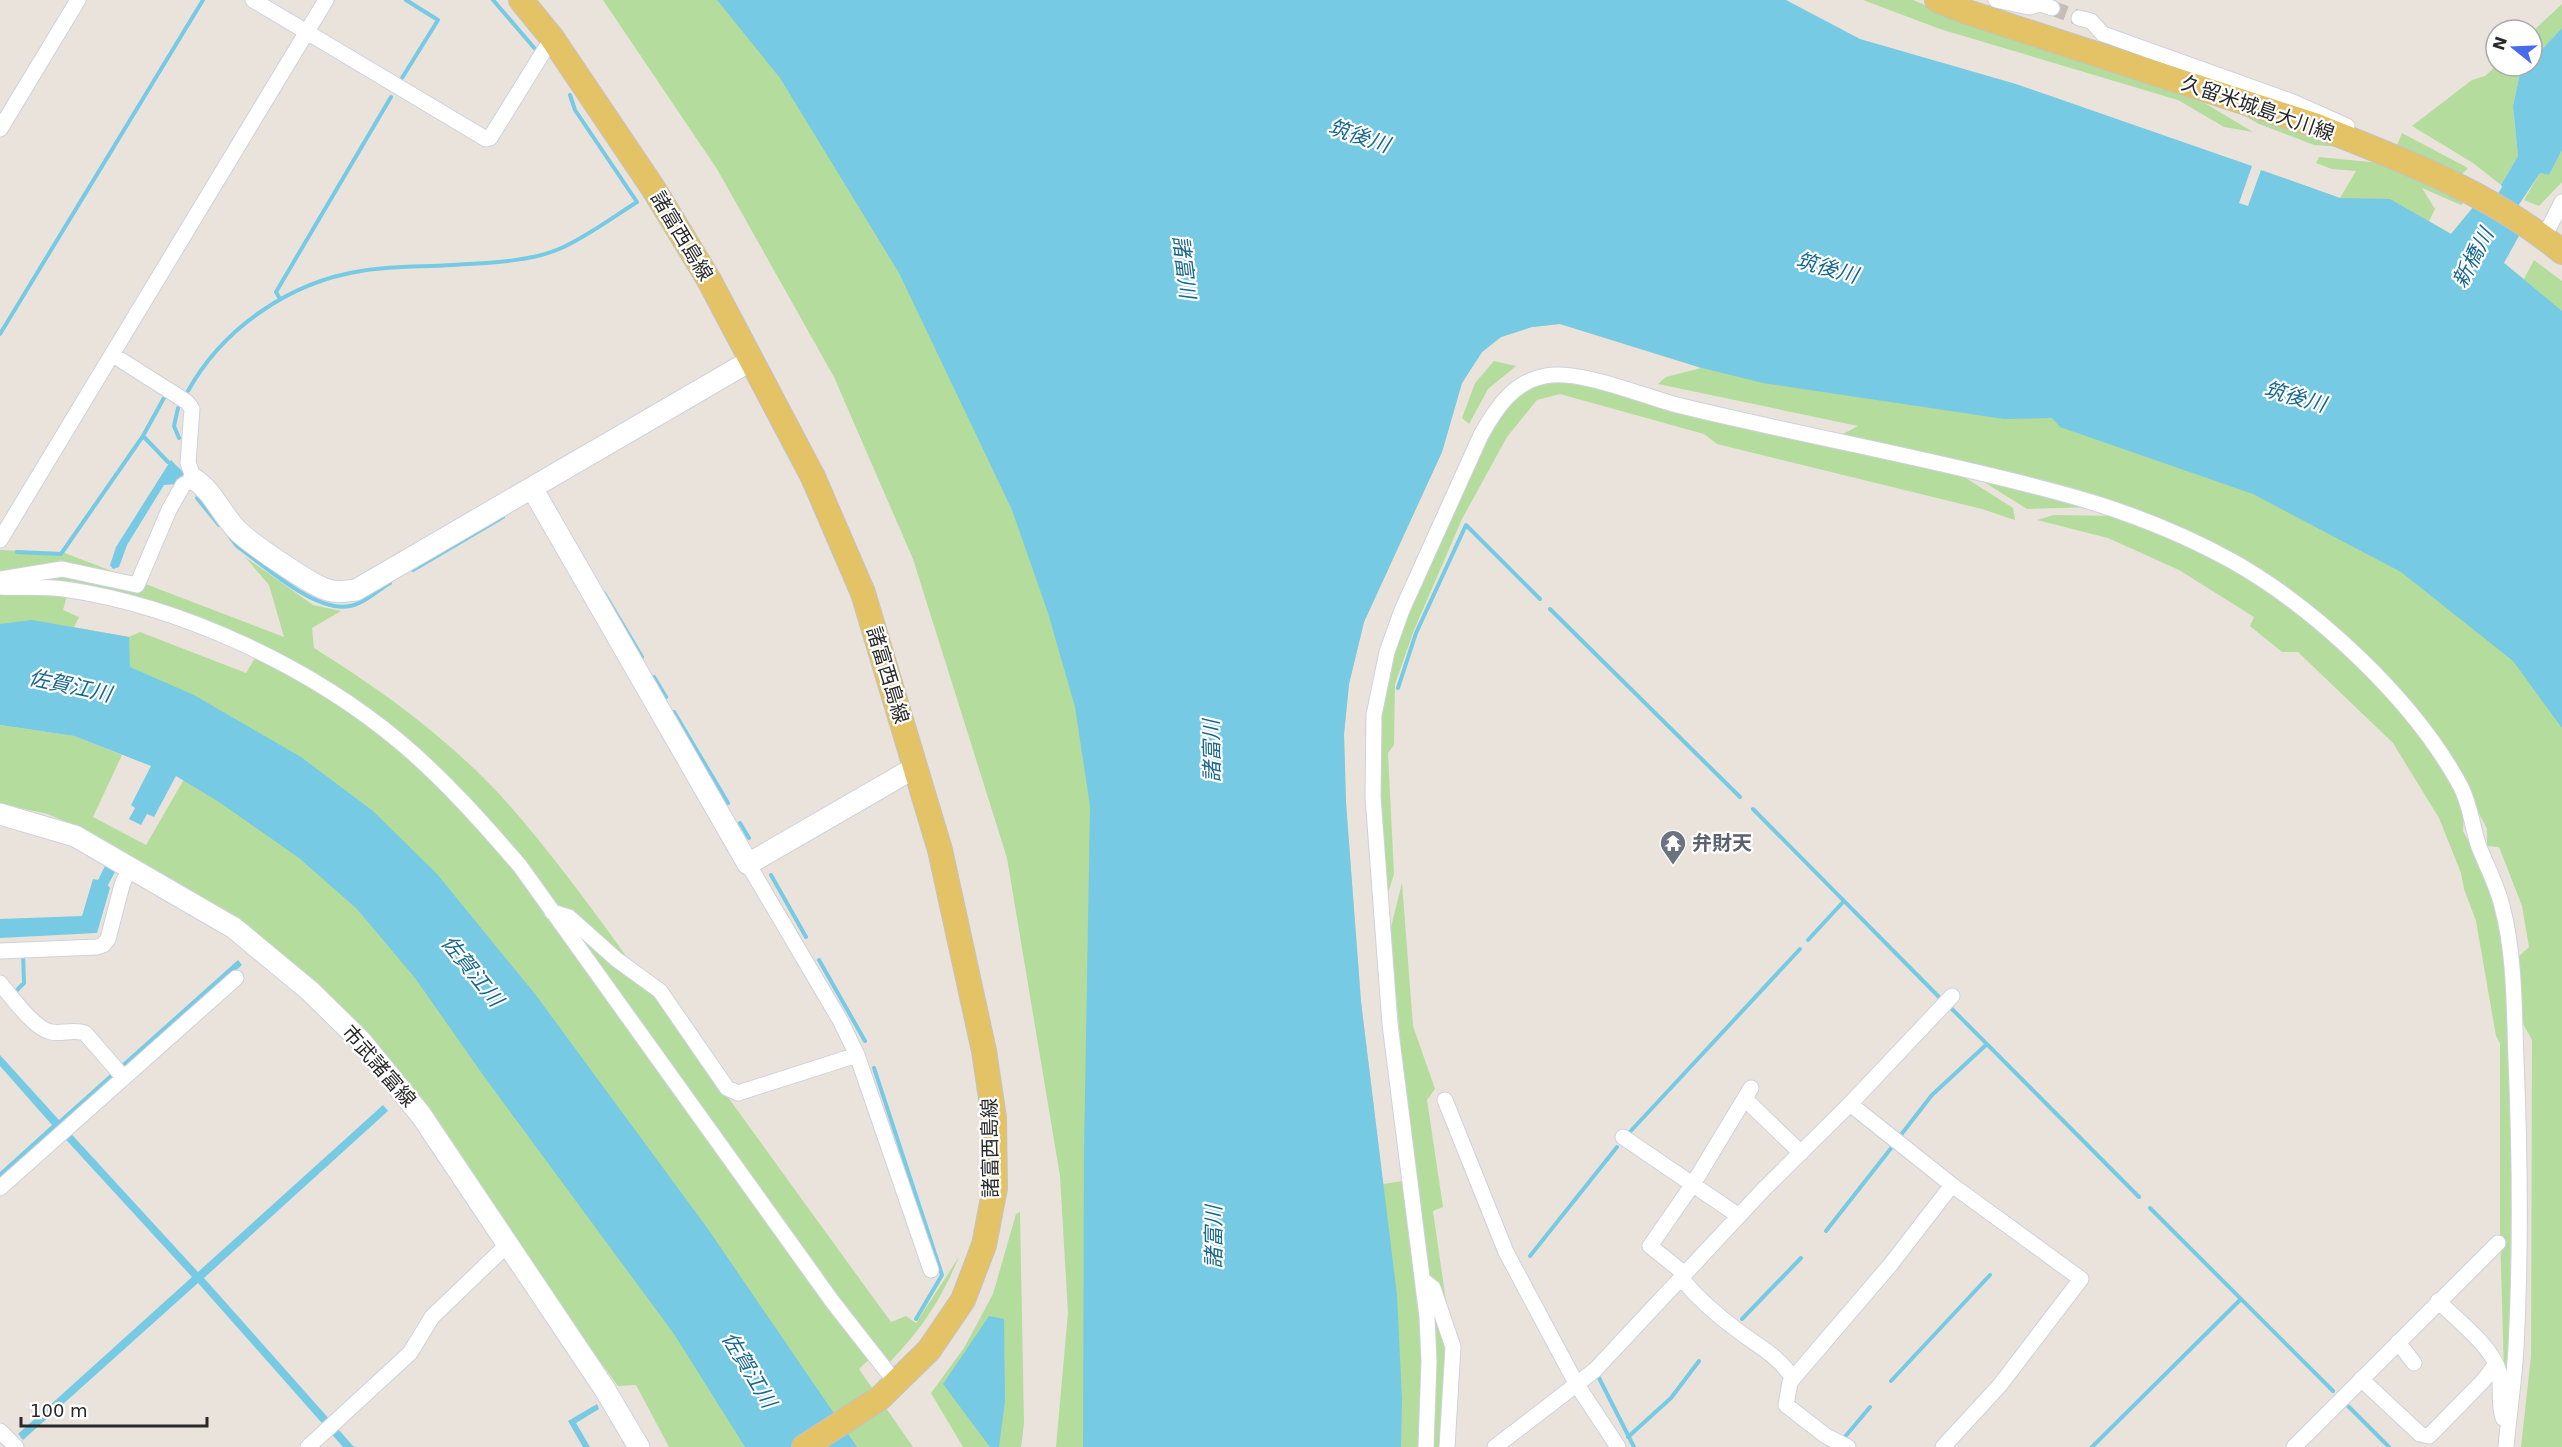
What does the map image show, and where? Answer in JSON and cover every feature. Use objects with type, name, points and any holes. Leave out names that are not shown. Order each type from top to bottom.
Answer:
[{"type":"main road","name":"諸富西島線","points":[[521,0],[552,38],[653,188],[709,280],[813,477],[863,593],[916,767],[940,850],[984,1051],[994,1118],[995,1188],[984,1245],[963,1300],[929,1350],[888,1391],[804,1447]]},
{"type":"main road","name":"久留米城島大川線","points":[[1937,0],[1964,11],[2314,125],[2370,147],[2472,192],[2545,239]]},
{"type":"street","points":[[0,129],[78,0]]},
{"type":"street","points":[[253,0],[486,140],[490,138],[552,38]]},
{"type":"street","points":[[0,540],[326,0]]},
{"type":"street","points":[[1996,0],[2029,7],[2040,4],[2052,8]]},
{"type":"street","points":[[2079,18],[2091,21],[2103,34],[2293,102],[2348,126],[2370,147]]},
{"type":"street","points":[[2545,239],[2562,202]]},
{"type":"street","points":[[113,355],[187,402],[192,409],[188,463],[194,479],[203,485],[239,532],[312,584],[328,591],[343,592],[356,590],[750,361]]},
{"type":"street","points":[[1426,1447],[1429,1361],[1424,1281],[1405,1158],[1390,1024],[1373,797],[1372,746],[1378,685],[1402,610],[1472,454],[1494,413],[1506,398],[1531,380],[1551,375],[1572,376],[1677,405],[2053,489],[2148,521],[2236,564],[2276,589],[2340,641],[2404,705],[2433,742],[2461,788],[2473,815],[2477,843],[2499,897],[2510,943],[2518,1105],[2518,1286],[2516,1354],[2507,1440]]},
{"type":"street","points":[[0,579],[62,569],[137,585],[169,510],[183,485],[194,479]]},
{"type":"street","points":[[532,488],[840,1020],[857,1055],[931,1270]]},
{"type":"street","points":[[0,587],[62,589],[114,599],[154,610],[254,651],[330,691],[400,742],[468,807],[520,866],[832,1301],[888,1391]]},
{"type":"street","points":[[748,864],[916,767]]},
{"type":"street","name":"市武諸富線","points":[[0,814],[75,836],[234,928],[310,992],[360,1040],[421,1115],[604,1388],[639,1447]]},
{"type":"street","points":[[0,951],[103,945],[108,939],[122,885],[130,867]]},
{"type":"street","points":[[552,912],[569,917],[616,959],[660,991],[727,1088],[738,1093],[857,1055]]},
{"type":"street","points":[[0,1188],[65,1130],[120,1074],[236,978]]},
{"type":"street","points":[[8,992],[41,1028],[51,1032],[78,1030],[85,1033],[120,1074]]},
{"type":"street","points":[[1501,1445],[1595,1370],[1739,1216],[1953,996]]},
{"type":"street","points":[[1793,1379],[1785,1365],[1702,1301],[1683,1276],[1650,1246],[1693,1184],[1748,1094],[1801,1153]]},
{"type":"street","points":[[1445,1100],[1506,1252],[1577,1385],[1618,1447]]},
{"type":"street","points":[[1850,1104],[1952,1185],[2081,1279],[2000,1385],[1942,1447]]},
{"type":"street","points":[[1623,1137],[1739,1216]]},
{"type":"street","points":[[1848,1447],[1819,1432],[1786,1405],[1793,1379],[1891,1264],[1952,1185]]},
{"type":"street","points":[[2294,1447],[2438,1301],[2498,1244]]},
{"type":"street","points":[[308,1447],[410,1353],[432,1317],[507,1245]]},
{"type":"street","points":[[1424,1281],[1433,1288],[1453,1347],[1447,1447]]},
{"type":"street","points":[[2438,1301],[2488,1350],[2496,1364],[2499,1371],[2501,1414],[2507,1440]]},
{"type":"street","points":[[2398,1342],[2414,1363]]},
{"type":"street","points":[[2361,1378],[2420,1434],[2429,1436],[2496,1364]]},
{"type":"street","points":[[0,1431],[16,1447]]},
{"type":"green space","points":[[603,0],[762,0],[848,123],[1040,554],[1101,806],[1094,1447],[1056,1447],[1068,1313],[1060,1176],[1007,858],[913,559],[834,377],[717,169]]},
{"type":"green space","points":[[1863,0],[1913,0],[1953,17],[2186,92],[2253,132],[2224,127],[2178,100],[1940,29]]},
{"type":"green space","points":[[2562,4],[2562,28],[2544,47],[2544,21]]},
{"type":"green space","points":[[2484,76],[2519,78],[2513,106],[2518,156],[2501,185],[2473,163],[2412,126],[2472,80]]},
{"type":"green space","points":[[2223,104],[2354,148],[2314,145],[2259,124]]},
{"type":"green space","points":[[2402,133],[2468,168],[2460,176],[2396,147]]},
{"type":"green space","points":[[2562,150],[2562,182],[2539,206],[2524,200],[2540,173],[2549,175]]},
{"type":"green space","points":[[2319,157],[2390,164],[2468,199],[2461,205],[2422,188],[2435,209],[2429,221],[2451,234],[2475,205],[2452,248],[2261,170],[2340,198],[2356,171],[2332,169],[2316,163]]},
{"type":"green space","points":[[2506,224],[2504,263],[2524,279],[2534,260],[2562,281],[2562,360],[2491,291]]},
{"type":"green space","points":[[1573,312],[2042,412],[2359,534],[2562,700],[2562,1447],[2521,1447],[2531,1356],[2532,1040],[2521,1020],[2518,957],[2529,947],[2522,906],[2499,847],[2487,846],[2487,829],[2450,757],[2348,638],[2153,517],[2053,483],[1841,435],[1858,426],[1658,384],[1666,377],[1701,368],[1560,324],[1532,327],[1501,337],[1482,352],[1462,383],[1442,452],[1364,622],[1349,684],[1344,734],[1346,803],[1361,1002],[1383,1184],[1403,1181],[1424,1358],[1421,1447],[1385,1447],[1333,688],[1451,390],[1487,335]]},
{"type":"green space","points":[[1494,361],[1516,366],[1488,389],[1469,424],[1462,418],[1475,383]]},
{"type":"green space","points":[[1543,380],[1570,380],[1958,473],[2013,508],[2015,520],[1982,509],[1717,444],[1704,434],[1560,394],[1537,400],[1507,437],[1462,519],[1414,630],[1395,684],[1394,745],[1388,753],[1394,874],[1383,909],[1375,740],[1403,614],[1484,433],[1506,402]]},
{"type":"green space","points":[[1976,477],[2096,507],[2027,509]]},
{"type":"green space","points":[[2054,515],[2117,516],[2191,547],[2253,581],[2322,632],[2398,704],[2436,755],[2464,810],[2463,831],[2490,882],[2503,938],[2512,1063],[2510,1346],[2505,1409],[2500,1232],[2500,1043],[2496,1036],[2476,921],[2464,889],[2461,873],[2439,818],[2393,743],[2298,652],[2282,652],[2250,626],[2254,617],[2179,570],[2108,538],[2037,520]]},
{"type":"green space","points":[[0,550],[62,552],[284,637],[269,585],[245,557],[313,605],[341,611],[312,628],[314,648],[369,684],[422,723],[472,766],[517,814],[601,921],[891,1322],[906,1316],[916,1323],[959,1257],[945,1287],[922,1325],[902,1349],[890,1362],[880,1349],[859,1369],[913,1447],[843,1447],[531,1007],[0,641]],"holes":[[[71,581],[161,604],[262,646],[246,673],[140,632],[129,637],[74,627],[79,617],[63,610]]]},
{"type":"green space","points":[[0,725],[74,736],[122,755],[93,817],[146,845],[183,781],[195,770],[394,921],[757,1447],[669,1447],[636,1385],[618,1386],[565,1313],[428,1106],[319,985],[226,911],[93,834],[48,814],[0,804]]},
{"type":"green space","points":[[1402,883],[1413,1026],[1435,1089],[1427,1100],[1443,1207],[1433,1211],[1450,1329],[1429,1274],[1411,1155],[1390,931]]},
{"type":"green space","points":[[1020,1212],[1024,1424],[1021,1447],[963,1447],[931,1393],[964,1348],[993,1294],[1016,1214]]},
{"type":"green space","points":[[1429,1291],[1449,1352],[1444,1447],[1431,1447]]},
{"type":"water","points":[[717,0],[1786,0],[1860,39],[2016,84],[2252,166],[2239,203],[2248,206],[2261,170],[2340,198],[2390,199],[2451,234],[2475,205],[2487,211],[2502,187],[2501,185],[2518,156],[2513,106],[2519,78],[2544,78],[2544,47],[2562,28],[2562,150],[2549,175],[2540,173],[2506,224],[2520,234],[2504,263],[2562,311],[2562,728],[2513,661],[2401,572],[2253,494],[2060,427],[2052,418],[2004,419],[1763,383],[1702,368],[1560,324],[1532,327],[1501,337],[1482,352],[1462,383],[1442,452],[1364,622],[1349,684],[1344,734],[1346,803],[1361,1002],[1397,1295],[1402,1399],[1401,1447],[1083,1447],[1084,1151],[1090,806],[1075,707],[1048,613],[1012,510],[899,273],[780,78]]},
{"type":"water","points":[[171,460],[184,473],[177,484],[164,485],[127,545],[119,567],[113,569],[110,565],[116,547]]},
{"type":"water","name":"佐賀江川","points":[[32,620],[129,637],[130,667],[194,695],[301,757],[373,811],[437,874],[535,994],[708,1229],[857,1447],[745,1447],[674,1334],[483,1075],[415,978],[357,909],[299,858],[219,802],[176,776],[154,817],[147,814],[141,825],[129,819],[135,808],[131,805],[151,766],[74,736],[0,725],[0,624]]},
{"type":"water","points":[[105,866],[115,872],[108,885],[110,888],[97,933],[0,938],[0,919],[82,916],[93,879],[98,880]]},
{"type":"water","points":[[238,960],[242,965],[64,1126],[198,1272],[383,1105],[388,1111],[204,1278],[354,1447],[343,1447],[198,1283],[23,1440],[18,1434],[192,1277],[58,1131],[0,1183],[0,1172],[52,1125],[0,1066],[0,1055],[59,1120]]},
{"type":"water","points":[[989,1316],[1004,1319],[1005,1401],[999,1447],[990,1447],[943,1384]]},
{"type":"water","points":[[597,1404],[599,1409],[576,1423],[590,1447],[583,1447],[568,1421]]},
{"type":"waterway","points":[[0,334],[203,0]]},
{"type":"waterway","points":[[402,78],[438,20],[406,0]]},
{"type":"waterway","points":[[493,0],[536,50]]},
{"type":"waterway","points":[[188,391],[203,368],[239,328],[284,297],[309,286],[335,277],[372,269],[441,266],[534,257],[569,244],[637,202],[575,110],[570,95]]},
{"type":"waterway","points":[[280,299],[276,292],[391,97]]},
{"type":"waterway","points":[[165,396],[143,436],[168,462]]},
{"type":"waterway","points":[[178,408],[174,426],[179,438]]},
{"type":"waterway","points":[[17,552],[61,554],[143,436]]},
{"type":"waterway","points":[[197,498],[219,525]]},
{"type":"waterway","points":[[413,570],[503,517]]},
{"type":"waterway","points":[[1398,688],[1416,633],[1466,525],[1540,599]]},
{"type":"waterway","points":[[230,537],[237,546],[290,586],[321,602],[336,606],[355,605],[390,583]]},
{"type":"waterway","points":[[604,593],[642,657]]},
{"type":"waterway","points":[[1550,609],[1740,797]]},
{"type":"waterway","points":[[654,677],[666,697]]},
{"type":"waterway","points":[[674,712],[728,803]]},
{"type":"waterway","points":[[1753,809],[1939,997]]},
{"type":"waterway","points":[[740,823],[749,838]]},
{"type":"waterway","points":[[771,875],[806,937]]},
{"type":"waterway","points":[[1808,940],[1844,901]]},
{"type":"waterway","points":[[1628,1134],[1800,949]]},
{"type":"waterway","points":[[13,994],[24,983],[23,952]]},
{"type":"waterway","points":[[819,960],[865,1041]]},
{"type":"waterway","points":[[1949,1006],[2139,1197]]},
{"type":"waterway","points":[[1900,1136],[1932,1095],[1987,1044]]},
{"type":"waterway","points":[[874,1068],[942,1275],[916,1319]]},
{"type":"waterway","points":[[1530,1256],[1617,1147]]},
{"type":"waterway","points":[[1826,1231],[1892,1147]]},
{"type":"waterway","points":[[2150,1208],[2333,1391]]},
{"type":"waterway","points":[[1742,1319],[1801,1258]]},
{"type":"waterway","points":[[1891,1381],[1990,1275]]},
{"type":"waterway","points":[[2092,1447],[2241,1299]]},
{"type":"waterway","points":[[1628,1437],[1671,1398],[1699,1361]]},
{"type":"waterway","points":[[1597,1374],[1634,1447]]},
{"type":"waterway","points":[[2348,1406],[2389,1447]]},
{"type":"waterway","points":[[1844,1438],[1870,1407]]},
{"type":"tunnel","points":[[2052,8],[2079,18]]},
{"type":"place","name":"弁財天","points":[[1673,866]]},
{"type":"water label","name":"筑後川","points":[[1359,136]]},
{"type":"water label","name":"新橋川","points":[[2473,258]]},
{"type":"water label","name":"諸富川","points":[[1184,267]]},
{"type":"water label","name":"筑後川","points":[[1827,268]]},
{"type":"water label","name":"筑後川","points":[[2295,397]]},
{"type":"water label","name":"諸富川","points":[[1212,751]]},
{"type":"water label","name":"諸富川","points":[[1214,1237]]}]
